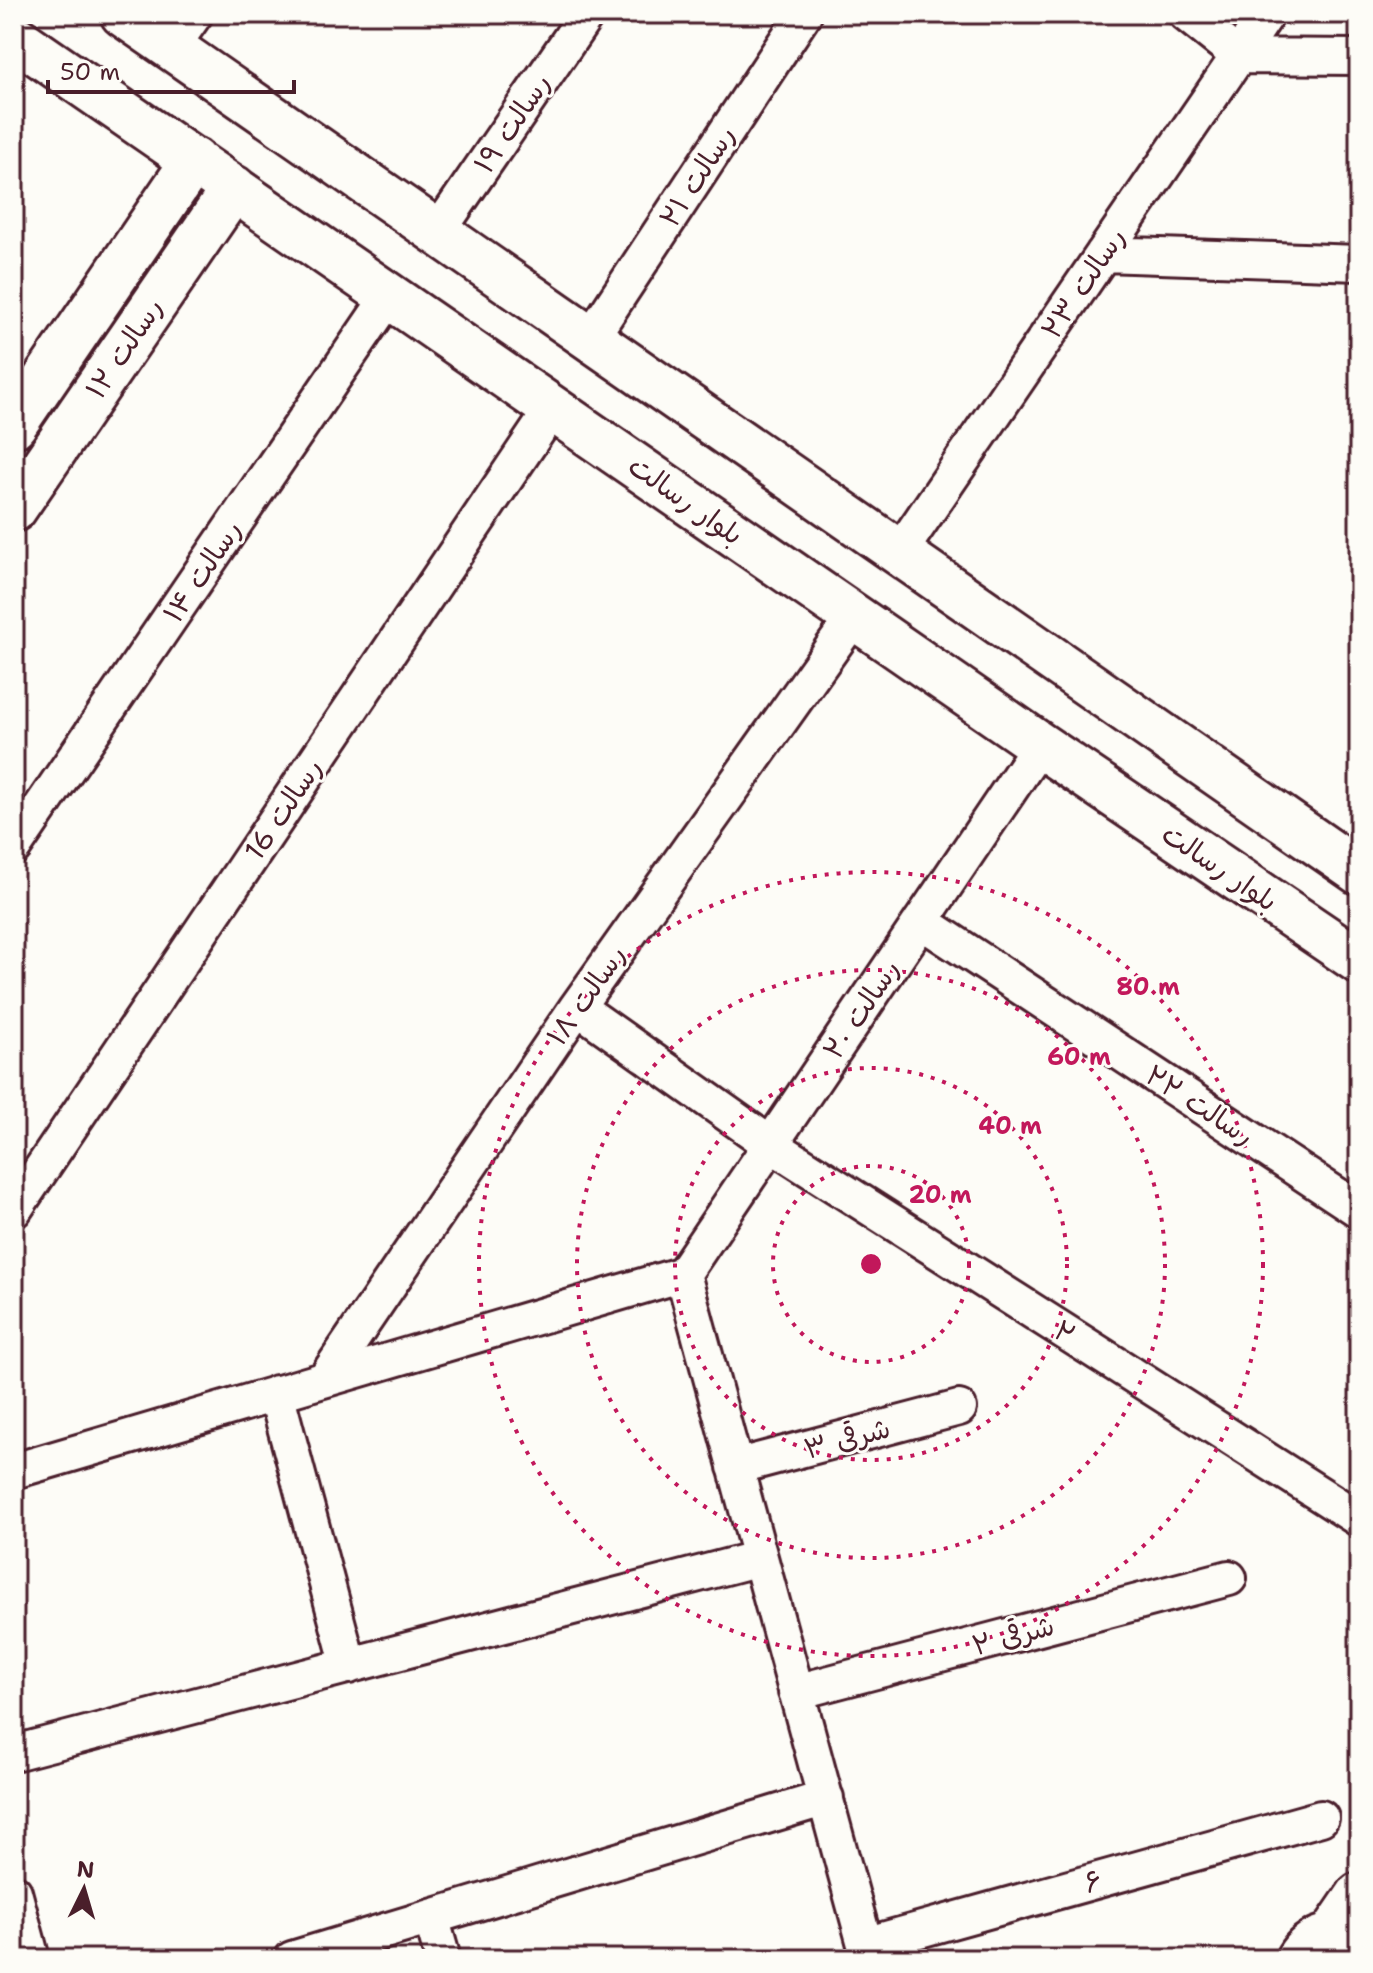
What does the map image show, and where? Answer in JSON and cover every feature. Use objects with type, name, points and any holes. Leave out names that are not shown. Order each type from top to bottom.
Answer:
[{"type":"main road","points":[[123,14],[183,31],[437,233],[1359,872]]},
{"type":"main road","name":"بلوار رسالت","points":[[14,37],[1040,745],[1359,961]]},
{"type":"main road","name":"رسالت ۱۲","points":[[14,425],[194,160]]},
{"type":"main road","name":"رسالت ۱۲","points":[[14,509],[234,188]]},
{"type":"main road","points":[[1329,1945],[1359,1895]]},
{"type":"street","name":"رسالت ۱۹","points":[[437,233],[587,14]]},
{"type":"street","name":"رسالت ۲۱","points":[[590,339],[804,14]]},
{"type":"street","points":[[1186,14],[1239,56],[1359,57]]},
{"type":"street","name":"رسالت ۲۳","points":[[899,553],[1267,14]]},
{"type":"street","points":[[1103,254],[1359,263]]},
{"type":"street","name":"رسالت ۱۴","points":[[14,847],[390,295]]},
{"type":"street","name":"رسالت 16","points":[[14,1210],[553,408]]},
{"type":"street","name":"رسالت ۱۸","points":[[325,1379],[577,1007],[854,617]]},
{"type":"street","name":"رسالت ۲۰","points":[[683,1274],[1040,745]]},
{"type":"street","name":"رسالت ۲۲","points":[[921,921],[1359,1210]]},
{"type":"street","name":"۲","points":[[577,1007],[770,1144],[1359,1519]]},
{"type":"street","points":[[14,1471],[683,1274],[867,1952]]},
{"type":"street","points":[[276,1393],[349,1666]]},
{"type":"street","name":"۳ شرقی","points":[[735,1467],[959,1408]]},
{"type":"street","points":[[14,1753],[760,1558]]},
{"type":"street","name":"۲ شرقی","points":[[796,1692],[1229,1578]]},
{"type":"street","points":[[292,1959],[328,1954],[431,1917],[826,1798]]},
{"type":"street","name":"۶","points":[[867,1952],[1321,1818]]},
{"type":"street","points":[[14,1892],[32,1959]]},
{"type":"street","points":[[431,1917],[443,1959]]}]
